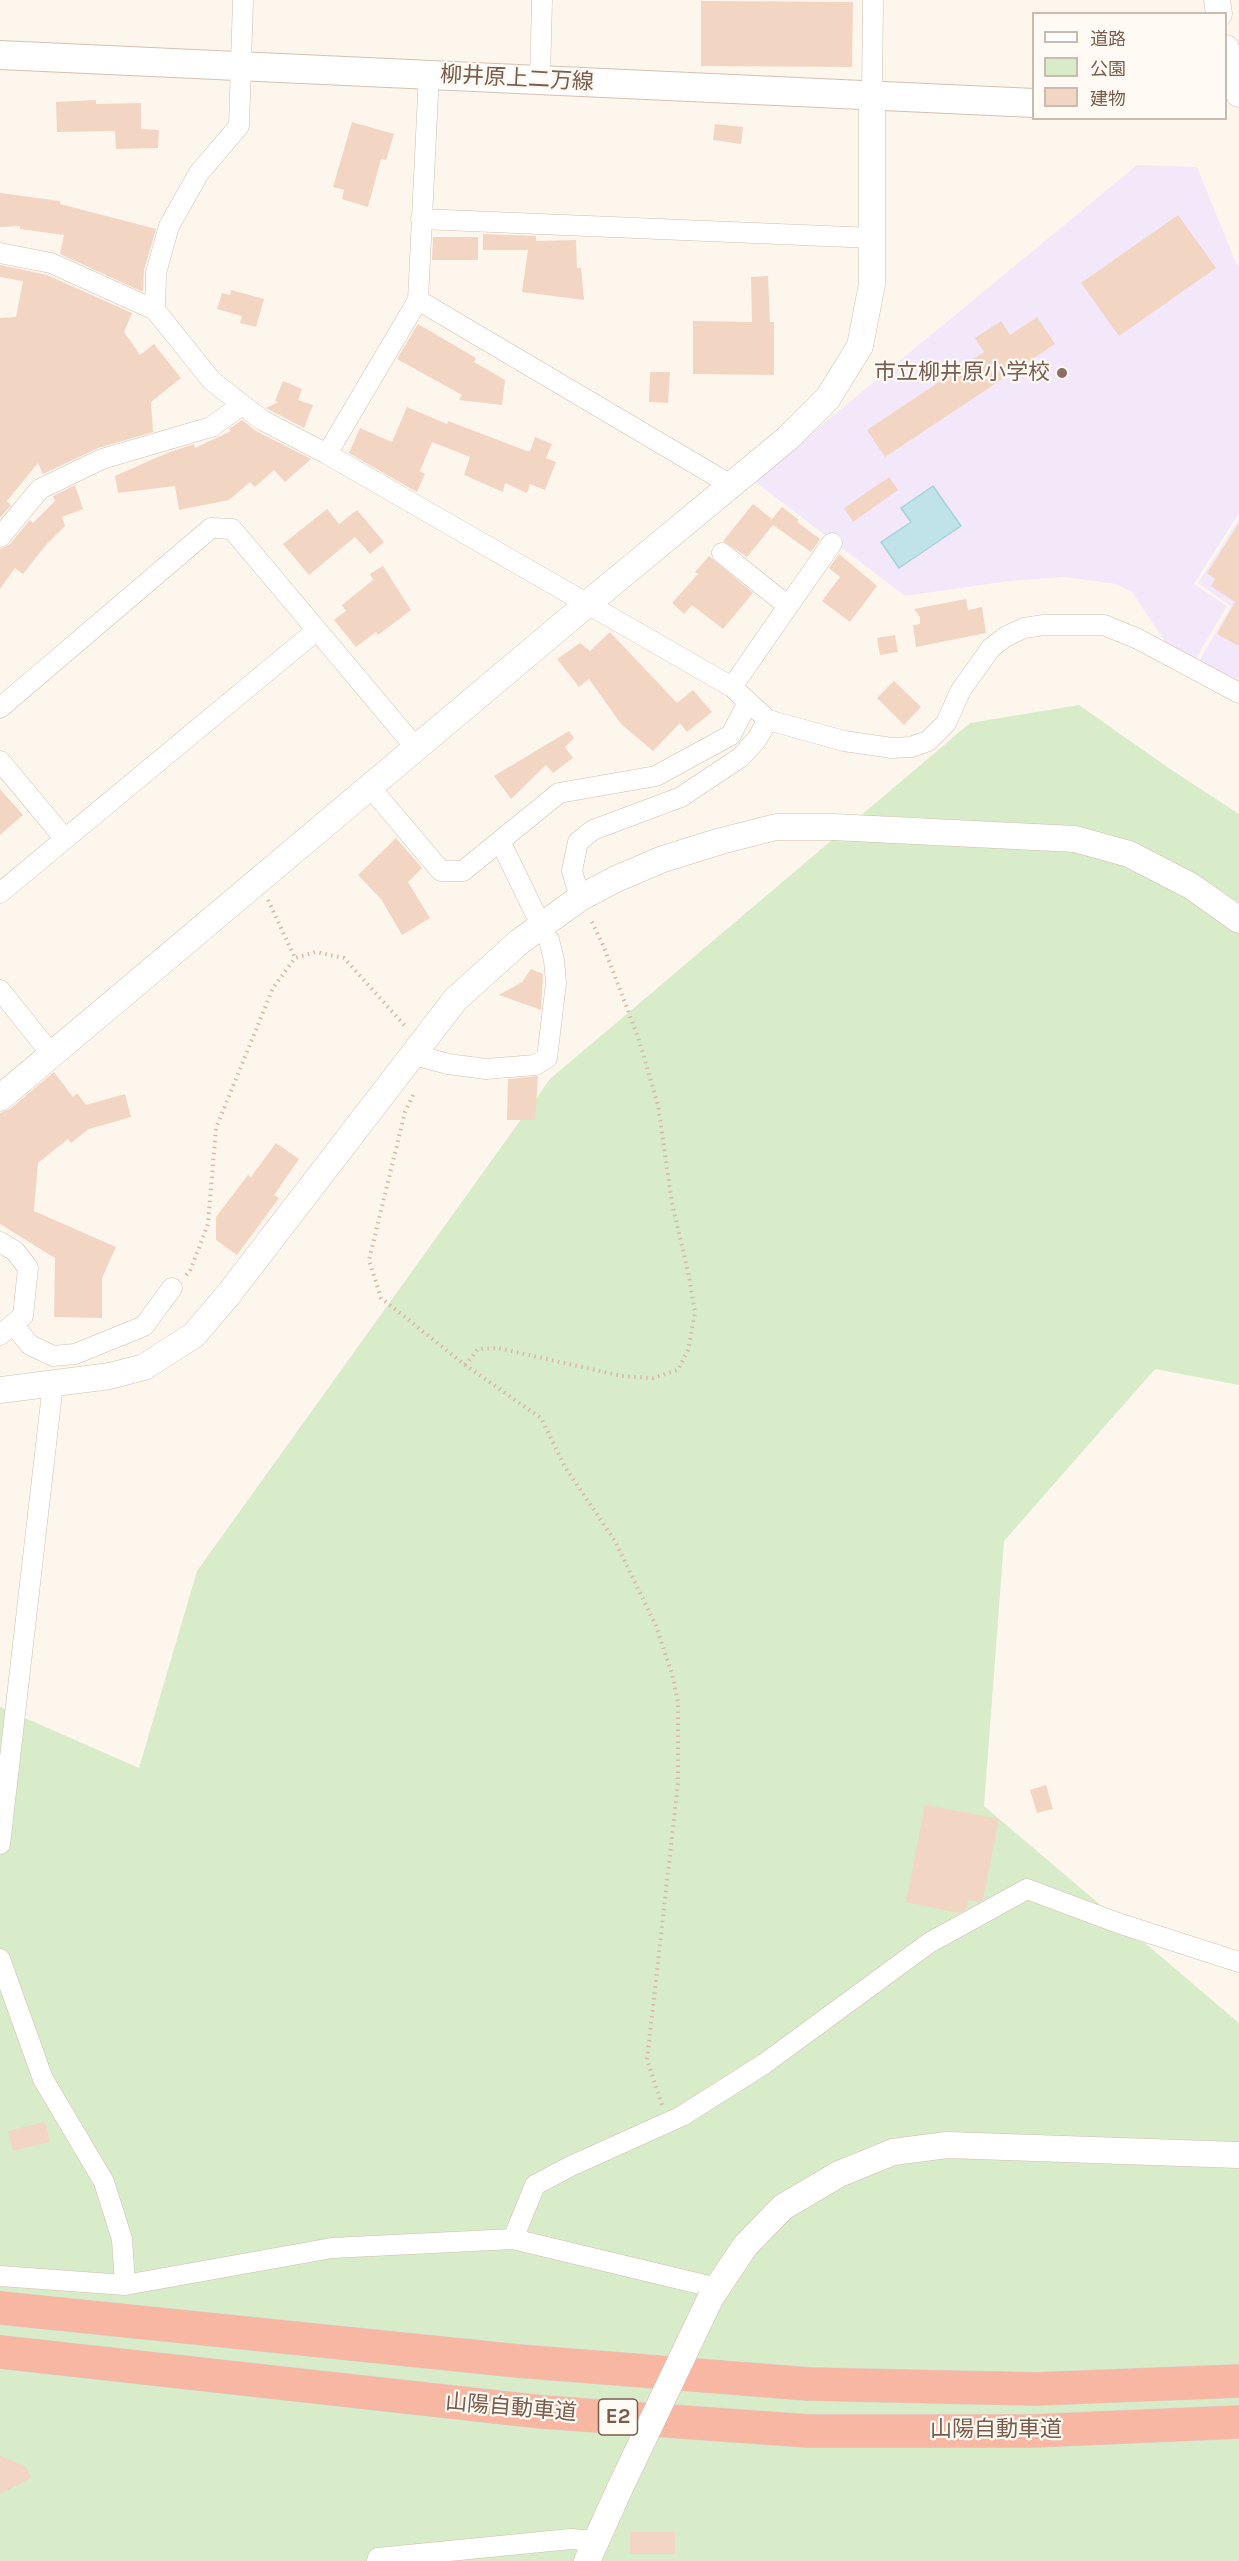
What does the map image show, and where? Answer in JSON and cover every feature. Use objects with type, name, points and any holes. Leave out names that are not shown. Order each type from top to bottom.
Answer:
[{"type":"highway","name":"山陽自動車道","points":[[0,2308],[506,2360],[808,2384],[1035,2389],[1239,2381]]},
{"type":"highway","name":"山陽自動車道","points":[[0,2352],[542,2412],[808,2431],[1033,2431],[1239,2422]]},
{"type":"main road","name":"柳井原上二万線","points":[[0,55],[1032,103]]},
{"type":"street","points":[[154,310],[156,273],[169,226],[199,173],[239,126],[243,0]]},
{"type":"street","points":[[540,80],[542,0]]},
{"type":"street","points":[[0,1098],[788,438],[828,398],[860,346],[872,284],[873,0]]},
{"type":"street","points":[[1227,53],[1234,85]]},
{"type":"street","points":[[327,454],[418,300],[429,74]]},
{"type":"street","points":[[421,219],[873,238]]},
{"type":"street","points":[[0,253],[51,263],[154,310],[212,381],[262,420],[327,454],[732,687],[768,720],[844,741],[892,748],[911,747],[928,741],[946,723],[960,690],[991,648],[1005,637],[1024,628],[1044,624],[1104,625],[1138,639],[1239,693]]},
{"type":"street","points":[[418,300],[731,485]]},
{"type":"street","points":[[0,537],[40,489],[102,459],[211,427],[243,405]]},
{"type":"street","points":[[0,708],[211,528],[232,529],[416,748]]},
{"type":"street","points":[[732,687],[832,543]]},
{"type":"street","points":[[722,553],[788,606]]},
{"type":"street","points":[[0,893],[317,630]]},
{"type":"street","points":[[370,787],[441,872],[463,871],[560,793],[656,776],[732,735],[748,702]]},
{"type":"street","points":[[580,898],[572,871],[578,843],[593,830],[681,797],[741,757],[757,739],[768,720]]},
{"type":"street","points":[[0,761],[65,839]]},
{"type":"street","points":[[0,1390],[110,1376],[144,1367],[194,1335],[228,1295],[454,1000],[519,942],[580,898],[616,879],[663,859],[776,827],[833,827],[1075,839],[1129,854],[1191,886],[1239,920]]},
{"type":"street","points":[[500,841],[536,913]]},
{"type":"street","points":[[416,1048],[448,1064],[486,1069],[535,1065],[547,1058],[556,983],[549,940]]},
{"type":"street","points":[[0,990],[52,1055]]},
{"type":"street","points":[[0,1242],[15,1251],[28,1268],[22,1316],[7,1330],[53,1356],[75,1354],[144,1326],[172,1288]]},
{"type":"street","points":[[0,1844],[54,1384]]},
{"type":"street","points":[[513,2240],[535,2185],[571,2166],[682,2116],[764,2064],[929,1943],[1027,1889],[1118,1923],[1239,1962]]},
{"type":"street","points":[[0,1959],[43,2079],[104,2182],[122,2239],[125,2285]]},
{"type":"street","points":[[377,2561],[378,2558],[571,2539],[591,2551],[714,2292],[745,2246],[783,2207],[839,2174],[893,2152],[947,2145],[1239,2155]]},
{"type":"street","points":[[0,2276],[125,2285],[332,2248],[513,2240],[714,2292]]},
{"type":"path","points":[[259,880],[295,958]]},
{"type":"path","points":[[465,1365],[478,1349],[498,1348],[622,1376],[653,1378],[678,1370],[688,1350],[695,1313],[672,1203],[658,1105],[638,1037],[603,945],[580,898]]},
{"type":"path","points":[[172,1288],[190,1271],[208,1224],[216,1128],[273,988],[295,958],[316,952],[344,958],[416,1048]]},
{"type":"path","points":[[414,1092],[405,1112],[369,1260],[381,1298],[465,1365],[541,1418],[565,1467],[615,1541],[656,1626],[672,1674],[678,1702],[678,1783],[647,2060],[668,2122]]},
{"type":"shaded area","name":"市立柳井原小学校","points":[[1137,165],[1197,167],[1239,266],[1239,513],[1194,584],[1227,606],[1195,660],[1168,646],[1132,592],[1116,584],[1064,577],[1009,581],[905,596],[754,481]]},
{"type":"shaded area","points":[[1239,519],[1239,680],[1199,661],[1231,606],[1198,583]]},
{"type":"green space","points":[[1079,705],[1239,814],[1239,1385],[1155,1369],[1004,1541],[984,1806],[1239,2023],[1239,2561],[0,2561],[0,1707],[139,1768],[197,1571],[550,1079],[970,723]]},
{"type":"water","points":[[933,486],[961,526],[899,568],[881,542],[911,522],[901,508]]},
{"type":"building","points":[[701,1],[853,2],[852,67],[701,66]]},
{"type":"building","points":[[96,100],[96,104],[141,103],[141,129],[159,130],[158,148],[116,149],[115,131],[57,132],[56,102]]},
{"type":"building","points":[[352,122],[394,134],[386,160],[381,159],[368,207],[342,199],[344,190],[333,187]]},
{"type":"building","points":[[715,124],[743,127],[741,144],[713,140]]},
{"type":"building","points":[[0,193],[60,201],[60,204],[156,229],[144,270],[143,292],[60,254],[64,235],[20,229],[20,226],[0,227]]},
{"type":"building","points":[[1178,215],[1216,268],[1119,336],[1081,283]]},
{"type":"building","points":[[483,234],[536,236],[536,241],[576,240],[577,268],[581,268],[584,300],[522,292],[528,250],[483,250]]},
{"type":"building","points":[[433,237],[478,237],[478,260],[432,260]]},
{"type":"building","points":[[0,265],[47,275],[132,313],[124,332],[140,355],[154,344],[181,378],[151,402],[153,432],[98,448],[43,474],[38,463],[7,501],[11,505],[0,518],[0,318],[16,317],[23,281],[0,277]]},
{"type":"building","points":[[768,276],[770,322],[774,322],[774,375],[693,374],[693,321],[752,322],[751,277]]},
{"type":"building","points":[[231,290],[264,299],[256,327],[240,323],[242,316],[217,309],[222,293],[230,295]]},
{"type":"building","points":[[1037,317],[1055,344],[885,457],[867,430],[984,352],[975,338],[1001,321],[1010,335]]},
{"type":"building","points":[[418,324],[476,358],[474,362],[505,380],[502,405],[459,400],[462,395],[397,359]]},
{"type":"building","points":[[650,372],[670,372],[668,403],[649,402]]},
{"type":"building","points":[[283,381],[302,389],[298,400],[313,405],[304,428],[266,408],[278,402],[275,401]]},
{"type":"building","points":[[407,407],[447,424],[448,421],[527,451],[530,451],[535,437],[552,444],[546,458],[556,462],[545,490],[530,484],[527,493],[505,483],[503,492],[464,475],[470,457],[432,442],[420,471],[425,474],[417,492],[349,453],[360,428],[392,442]]},
{"type":"building","points":[[242,420],[256,431],[311,459],[285,482],[274,470],[255,487],[250,482],[229,500],[179,510],[175,486],[118,493],[115,476],[167,453],[194,444],[195,448],[231,431],[229,429]]},
{"type":"building","points":[[889,477],[898,490],[853,522],[844,508]]},
{"type":"building","points":[[75,485],[83,509],[62,517],[65,526],[23,574],[15,568],[0,589],[0,549],[9,545],[30,520],[33,523],[55,501],[53,496]]},
{"type":"building","points":[[753,504],[772,519],[782,507],[799,520],[797,522],[820,539],[811,552],[773,525],[747,557],[723,541]]},
{"type":"building","points":[[327,509],[339,524],[357,510],[384,542],[370,554],[355,537],[309,575],[283,544]]},
{"type":"building","points":[[1239,523],[1239,646],[1217,634],[1235,602],[1211,586],[1215,579],[1207,573]]},
{"type":"building","points":[[839,554],[877,586],[850,622],[822,601],[840,577],[829,568]]},
{"type":"building","points":[[709,556],[753,593],[723,629],[692,605],[684,614],[672,603],[698,574],[695,572]]},
{"type":"building","points":[[383,566],[411,610],[378,635],[376,632],[356,647],[334,620],[346,611],[342,605],[373,580],[370,574]]},
{"type":"building","points":[[966,599],[968,610],[982,607],[986,633],[916,647],[913,625],[920,624],[920,617],[914,609]]},
{"type":"building","points":[[610,632],[677,703],[693,690],[712,712],[687,732],[680,723],[653,751],[621,724],[589,679],[579,687],[557,659],[580,643],[590,651]]},
{"type":"building","points":[[895,635],[898,652],[880,655],[877,638]]},
{"type":"building","points":[[894,681],[921,707],[904,725],[877,698]]},
{"type":"building","points":[[569,731],[574,738],[565,747],[573,758],[553,773],[546,765],[511,799],[494,776]]},
{"type":"building","points":[[0,789],[23,815],[0,835]]},
{"type":"building","points":[[396,838],[422,868],[408,882],[430,918],[402,935],[381,899],[358,875]]},
{"type":"building","points":[[531,969],[543,974],[541,1010],[499,995],[522,982]]},
{"type":"building","points":[[54,1072],[73,1097],[77,1093],[86,1105],[125,1094],[131,1117],[89,1129],[71,1143],[68,1139],[38,1163],[34,1211],[116,1247],[102,1278],[102,1318],[54,1317],[55,1258],[0,1224],[0,1113],[10,1109]]},
{"type":"building","points":[[538,1076],[535,1120],[507,1120],[508,1079]]},
{"type":"building","points":[[276,1143],[299,1159],[274,1195],[279,1198],[237,1255],[216,1240],[216,1217],[248,1175],[251,1177]]},
{"type":"building","points":[[1046,1785],[1053,1809],[1037,1813],[1030,1790]]},
{"type":"building","points":[[925,1805],[999,1819],[983,1899],[979,1902],[968,1900],[966,1909],[959,1913],[906,1902]]},
{"type":"building","points":[[45,2122],[50,2142],[13,2151],[8,2131]]},
{"type":"building","points":[[0,2456],[25,2466],[31,2478],[0,2494]]},
{"type":"building","points":[[630,2532],[675,2532],[675,2554],[630,2554]]},
{"type":"place","name":"市立柳井原小学校","points":[[1062,373]]}]
